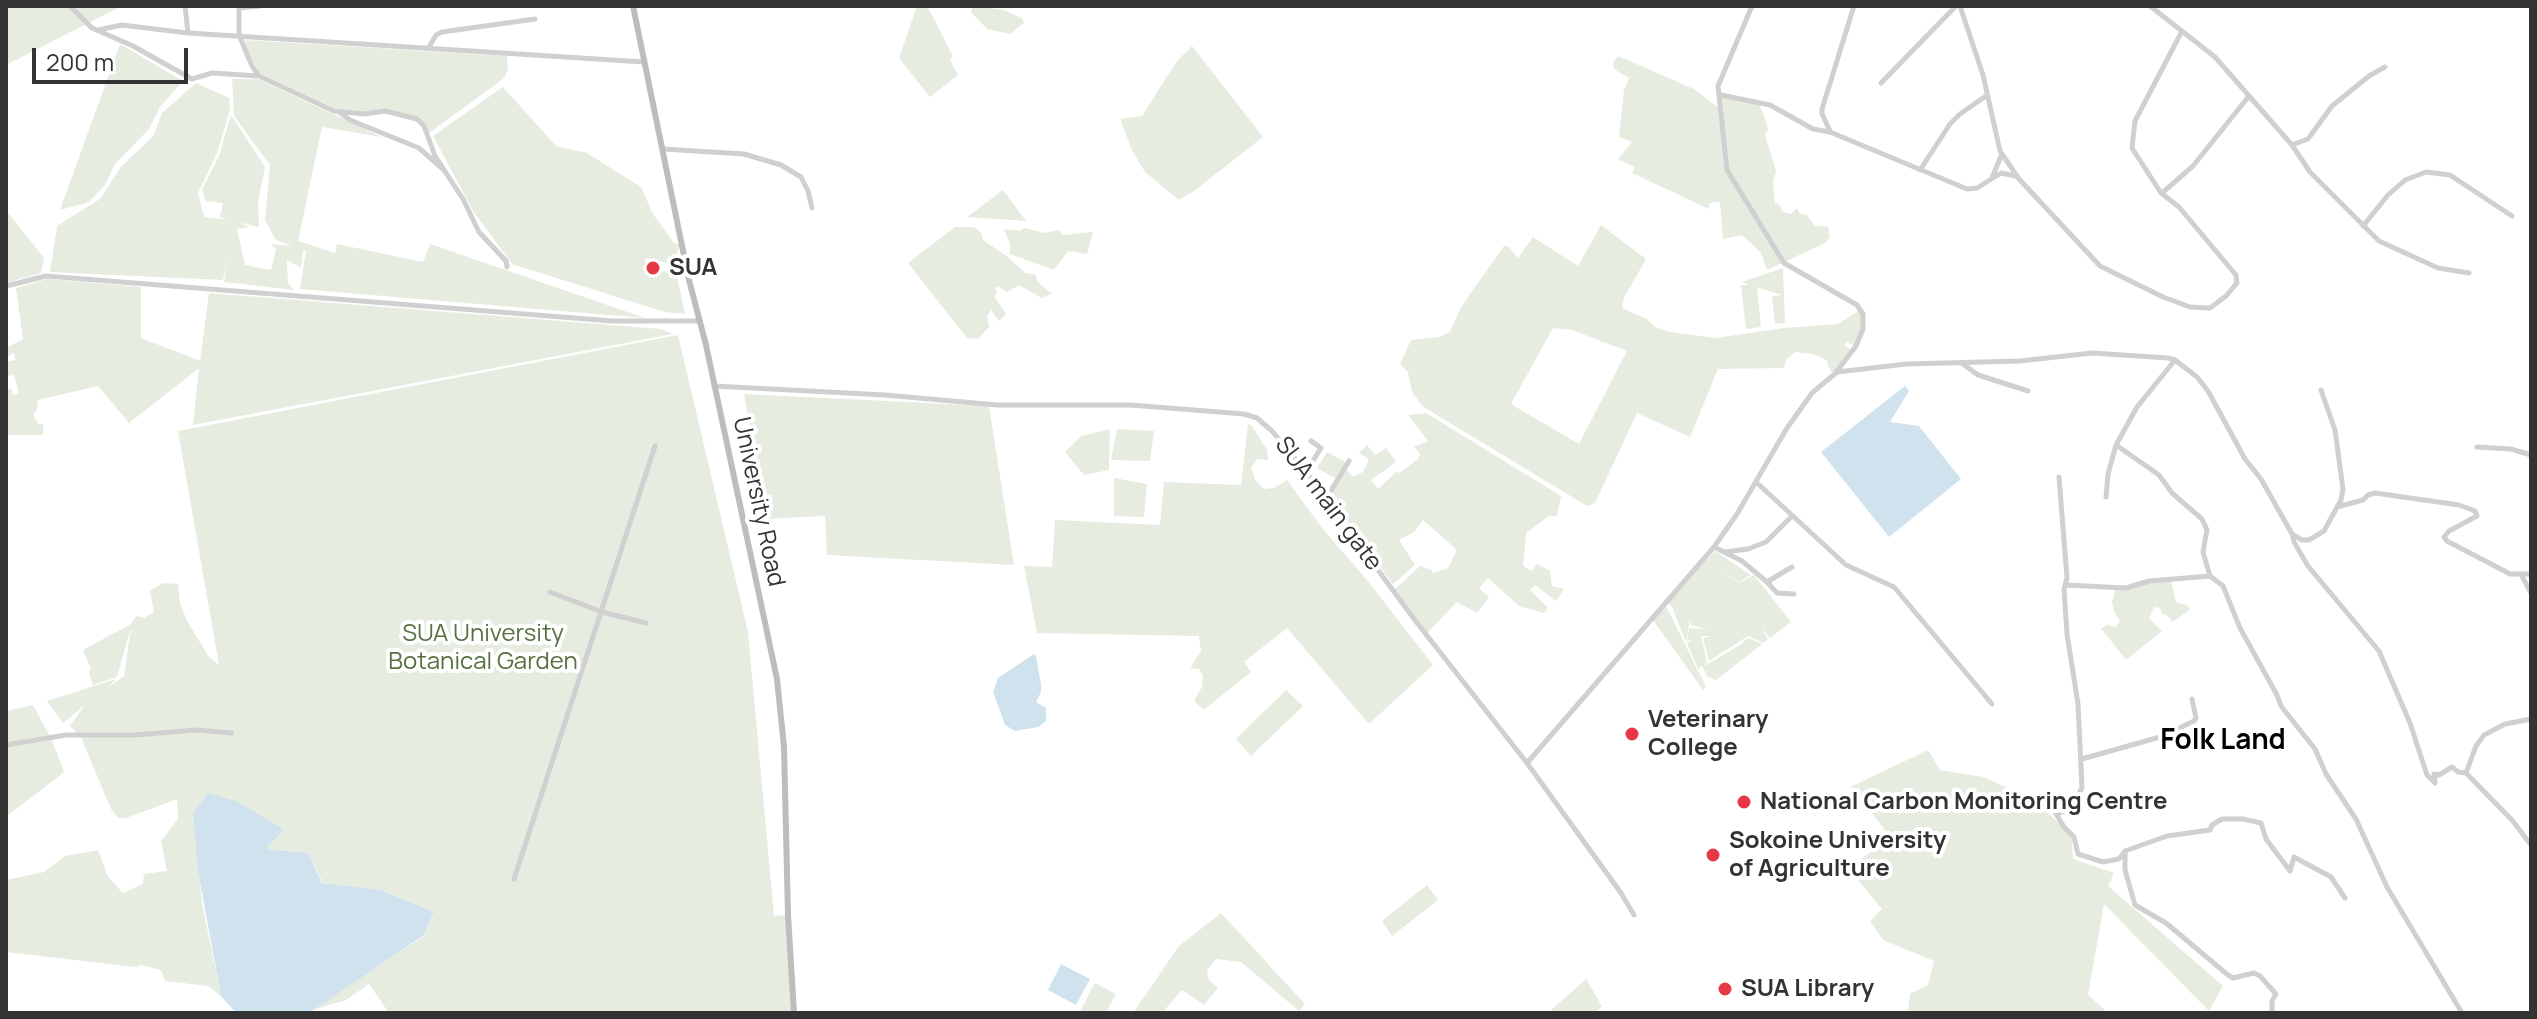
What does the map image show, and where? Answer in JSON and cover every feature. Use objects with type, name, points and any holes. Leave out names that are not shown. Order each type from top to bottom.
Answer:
[{"type":"main road","name":"University Road","points":[[633,6],[689,280],[777,679],[784,747],[794,1013]]},
{"type":"street","points":[[70,6],[84,22],[98,31],[133,46],[192,79],[212,73],[259,76],[338,111],[350,120],[419,148],[444,170]]},
{"type":"street","points":[[185,6],[188,33]]},
{"type":"street","points":[[259,76],[239,35],[240,7],[260,6]]},
{"type":"street","points":[[1527,763],[1714,547],[1812,393],[1837,372],[1856,346],[1863,329],[1863,314],[1857,305],[1784,263],[1727,170],[1718,86],[1752,6]]},
{"type":"street","points":[[1830,132],[1822,109],[1854,6]]},
{"type":"street","points":[[1881,83],[1958,6],[1983,75],[2000,151],[2001,159],[1992,178]]},
{"type":"street","points":[[2150,6],[2215,57],[2292,145],[2310,172],[2379,241],[2438,268],[2469,273]]},
{"type":"street","points":[[429,47],[436,35],[442,32],[535,19]]},
{"type":"street","points":[[98,31],[122,25],[188,33],[644,62]]},
{"type":"street","points":[[2000,151],[2019,179],[2100,266],[2137,286],[2190,307],[2210,308],[2237,283],[2236,275],[2179,207],[2161,193],[2132,148],[2133,129],[2139,112],[2182,31]]},
{"type":"street","points":[[2292,145],[2308,139],[2332,106],[2385,67]]},
{"type":"street","points":[[1721,95],[1770,105],[1798,122],[1830,132],[1967,189],[1977,188],[2001,173],[2019,179]]},
{"type":"street","points":[[1920,170],[1950,124],[1986,96]]},
{"type":"street","points":[[2161,193],[2193,166],[2249,96]]},
{"type":"street","points":[[338,111],[365,114],[385,111],[417,119],[429,135],[435,156],[463,199],[479,232],[506,261],[507,267]]},
{"type":"street","points":[[663,149],[744,154],[781,165],[801,177],[812,208]]},
{"type":"street","points":[[2363,226],[2388,195],[2405,180],[2426,172],[2450,175],[2512,216]]},
{"type":"street","points":[[6,286],[46,276],[612,321],[700,321]]},
{"type":"street","points":[[1837,372],[1906,364],[1963,364],[2092,353],[2175,360],[2208,391],[2308,566],[2379,651],[2410,723],[2427,775],[2435,783],[2434,774],[2439,775],[2452,767],[2466,773],[2512,820],[2531,845]]},
{"type":"street","points":[[2106,497],[2116,445],[2137,407],[2175,360]]},
{"type":"street","points":[[1963,364],[1978,375],[2028,391]]},
{"type":"street","name":"SUA main gate","points":[[714,386],[871,394],[997,405],[1131,405],[1244,414],[1257,418],[1306,472],[1414,619],[1527,763],[1634,915]]},
{"type":"street","points":[[2292,534],[2302,540],[2319,535],[2337,507],[2344,480],[2331,416],[2321,390]]},
{"type":"street","points":[[1306,472],[1321,448],[1311,441]]},
{"type":"street","points":[[2116,445],[2159,475],[2172,493],[2202,519],[2207,530],[2203,552],[2210,576],[2223,586],[2240,628],[2281,706],[2315,749],[2326,774],[2356,819],[2387,887],[2462,1013]]},
{"type":"street","points":[[514,879],[655,446]]},
{"type":"street","points":[[2477,447],[2511,449],[2531,455]]},
{"type":"street","points":[[1326,499],[1349,461]]},
{"type":"street","points":[[2059,477],[2067,578],[2067,634],[2078,704],[2082,788],[2070,809],[2056,813],[2074,837],[2078,854],[2103,862],[2119,859],[2125,851],[2167,836],[2210,830],[2222,819],[2243,819],[2261,823],[2266,839],[2290,871],[2294,857],[2331,877],[2345,898]]},
{"type":"street","points":[[1756,482],[1846,565],[1894,587],[1992,704]]},
{"type":"street","points":[[2337,507],[2363,500],[2375,493],[2467,508],[2475,511],[2477,516],[2459,524],[2445,535],[2445,539],[2510,574],[2531,574]]},
{"type":"street","points":[[1724,552],[1748,549],[1766,542],[1792,516]]},
{"type":"street","points":[[1714,547],[1755,570],[1777,593],[1794,594]]},
{"type":"street","points":[[1767,582],[1792,567]]},
{"type":"street","points":[[2065,585],[2126,588],[2149,581],[2210,576]]},
{"type":"street","points":[[2522,576],[2531,593]]},
{"type":"street","points":[[550,592],[602,612],[646,623]]},
{"type":"street","points":[[2082,759],[2160,737],[2194,721],[2192,699]]},
{"type":"street","points":[[2466,773],[2476,746],[2484,735],[2505,724],[2531,719]]},
{"type":"street","points":[[6,745],[66,735],[134,735],[197,730],[231,733]]},
{"type":"street","points":[[2125,851],[2125,870],[2135,905],[2166,923],[2233,978],[2254,973],[2260,976],[2276,994],[2272,1001],[2272,1013]]},
{"type":"green space","points":[[6,6],[122,6],[6,65]]},
{"type":"green space","points":[[917,6],[927,6],[953,57],[950,60],[958,75],[930,97],[899,58]]},
{"type":"green space","points":[[973,6],[1004,10],[1023,19],[1024,23],[1010,34],[987,29],[971,12]]},
{"type":"green space","points":[[245,40],[507,56],[508,70],[503,79],[429,133],[420,118],[383,109],[364,112],[334,108],[259,73]]},
{"type":"green space","points":[[120,44],[183,81],[160,107],[149,129],[115,164],[105,185],[89,202],[60,210]]},
{"type":"green space","points":[[1192,46],[1263,137],[1179,200],[1145,172],[1120,119],[1142,116],[1177,61]]},
{"type":"green space","points":[[1618,56],[1694,89],[1719,108],[1721,95],[1759,104],[1766,120],[1768,130],[1765,135],[1776,171],[1773,181],[1775,203],[1783,212],[1791,214],[1797,208],[1815,226],[1828,227],[1830,237],[1825,243],[1767,270],[1761,253],[1742,235],[1723,239],[1720,202],[1709,203],[1709,209],[1632,173],[1635,167],[1618,159],[1632,142],[1619,137],[1624,90],[1629,78],[1614,69],[1613,63]]},
{"type":"green space","points":[[232,79],[258,79],[382,137],[322,127],[298,241],[335,253],[337,244],[423,262],[430,244],[645,318],[300,289],[306,250],[303,251],[301,268],[287,260],[288,283],[294,290],[224,282],[228,256],[223,280],[50,272],[57,226],[100,199],[121,167],[154,135],[162,113],[196,83],[229,98],[230,110],[217,153],[198,193],[204,217],[228,220],[220,217],[223,203],[206,201],[202,190],[219,156],[231,115],[265,167],[258,202],[259,227],[239,222],[250,227],[237,229],[245,265],[271,270],[276,249],[271,244],[292,246],[276,240],[265,220],[270,165],[234,116]]},
{"type":"green space","points":[[503,87],[556,146],[587,153],[641,187],[653,214],[674,243],[680,245],[672,264],[645,258],[649,277],[675,267],[685,314],[665,312],[512,264],[473,211],[433,136]]},
{"type":"green space","points":[[1003,190],[1026,221],[967,217]]},
{"type":"green space","points":[[6,210],[44,258],[41,273],[6,283]]},
{"type":"green space","points":[[1601,225],[1646,259],[1624,298],[1622,308],[1670,332],[1716,338],[1838,324],[1860,310],[1864,321],[1856,346],[1847,342],[1844,345],[1853,351],[1837,372],[1831,372],[1826,360],[1813,354],[1795,352],[1786,360],[1784,368],[1718,369],[1690,437],[1637,413],[1595,503],[1587,506],[1422,406],[1412,392],[1408,372],[1400,364],[1411,340],[1439,337],[1450,332],[1461,307],[1504,246],[1508,246],[1518,258],[1533,237],[1578,266]],"holes":[[[1553,328],[1572,330],[1627,351],[1579,444],[1511,404]]]},
{"type":"green space","points":[[955,227],[974,227],[983,240],[1025,273],[1035,274],[1038,282],[1052,294],[1042,298],[1019,285],[1007,292],[997,286],[995,289],[998,292],[994,296],[1006,314],[999,321],[991,310],[987,316],[989,327],[978,339],[967,338],[908,263]]},
{"type":"green space","points":[[1024,228],[1045,233],[1059,230],[1063,235],[1093,232],[1087,254],[1068,251],[1054,270],[1010,254],[1004,229],[1020,231]]},
{"type":"green space","points":[[1783,268],[1785,323],[1775,324],[1772,296],[1782,295],[1757,287],[1761,327],[1746,329],[1741,285],[1749,285],[1742,282]]},
{"type":"green space","points":[[47,279],[141,287],[141,338],[200,361],[209,293],[661,329],[673,334],[193,425],[199,368],[129,423],[98,386],[38,400],[37,410],[33,414],[38,424],[43,424],[43,435],[6,435],[6,390],[11,388],[13,395],[19,393],[14,375],[8,376],[6,372],[6,362],[15,360],[14,353],[6,357],[6,348],[23,339],[16,288]]},
{"type":"green space","name":"SUA University Botanical Garden","points":[[678,335],[748,632],[774,916],[788,915],[794,1013],[389,1013],[369,984],[346,1000],[309,1011],[424,936],[434,912],[381,890],[323,883],[308,853],[265,849],[284,829],[236,801],[193,814],[202,903],[221,996],[208,986],[165,981],[161,970],[141,965],[135,967],[6,952],[6,880],[44,872],[65,856],[98,850],[108,877],[123,893],[143,884],[144,874],[167,871],[161,841],[178,819],[177,799],[126,818],[118,818],[111,809],[80,735],[70,726],[85,705],[63,723],[47,701],[116,679],[106,689],[124,676],[131,627],[117,677],[93,685],[89,673],[91,669],[83,650],[131,624],[136,616],[144,618],[154,612],[150,591],[163,583],[178,584],[180,603],[187,621],[209,657],[219,665],[178,431]]},
{"type":"green space","points":[[744,394],[989,406],[1014,565],[827,555],[825,516],[765,519]]},
{"type":"green space","points":[[1426,413],[1561,496],[1557,516],[1549,516],[1526,533],[1523,566],[1532,571],[1537,564],[1550,571],[1552,586],[1564,589],[1556,601],[1535,585],[1530,590],[1548,608],[1544,613],[1519,606],[1488,578],[1479,588],[1489,597],[1477,613],[1457,602],[1426,634],[1393,591],[1420,566],[1432,570],[1432,573],[1448,568],[1457,550],[1423,520],[1414,532],[1399,540],[1415,565],[1393,584],[1376,561],[1373,563],[1329,499],[1338,480],[1317,468],[1327,452],[1347,463],[1345,468],[1353,477],[1363,472],[1369,459],[1359,453],[1367,445],[1375,455],[1386,448],[1396,462],[1371,480],[1378,489],[1397,471],[1399,473],[1417,460],[1420,454],[1414,447],[1428,441],[1408,415]]},
{"type":"green space","points":[[1248,424],[1267,450],[1268,460],[1257,459],[1251,468],[1256,481],[1264,489],[1274,488],[1287,480],[1433,665],[1369,724],[1287,628],[1244,662],[1251,672],[1204,710],[1194,701],[1202,687],[1203,676],[1199,669],[1190,668],[1201,651],[1199,636],[1037,633],[1024,566],[1052,567],[1055,520],[1160,525],[1164,482],[1241,485]]},
{"type":"green space","points":[[1110,429],[1109,470],[1084,475],[1065,452],[1081,436]]},
{"type":"green space","points":[[1117,429],[1154,431],[1150,461],[1111,460]]},
{"type":"green space","points":[[1114,478],[1147,484],[1144,517],[1114,516]]},
{"type":"green space","points":[[1715,551],[1751,575],[1739,582],[1711,562],[1739,583],[1754,575],[1791,622],[1770,638],[1762,628],[1768,639],[1763,643],[1748,636],[1709,661],[1703,638],[1712,636],[1701,636],[1707,662],[1704,666],[1748,638],[1762,644],[1716,680],[1707,676],[1702,666],[1698,669],[1687,643],[1694,640],[1687,641],[1689,628],[1709,630],[1691,625],[1690,620],[1686,642],[1667,602]]},
{"type":"green space","points":[[2171,580],[2176,602],[2187,605],[2190,610],[2172,622],[2160,608],[2154,607],[2149,618],[2162,631],[2126,660],[2101,628],[2108,625],[2115,627],[2120,622],[2114,611],[2112,601],[2115,592],[2112,587]]},
{"type":"green space","points":[[1665,604],[1706,687],[1703,690],[1653,620]]},
{"type":"green space","points":[[1286,690],[1303,706],[1251,756],[1236,739]]},
{"type":"green space","points":[[33,705],[51,738],[64,772],[6,817],[6,711]]},
{"type":"green space","points":[[1928,750],[1940,770],[1984,777],[2033,800],[2064,827],[2072,840],[2073,859],[2114,873],[2108,886],[2223,986],[2209,1011],[2104,904],[2088,995],[2108,1013],[1908,1013],[1910,994],[1928,985],[1934,961],[1883,940],[1870,921],[1882,909],[1848,868],[1891,838],[1852,787],[1846,789]]},
{"type":"green space","points":[[1427,885],[1438,900],[1392,936],[1382,921]]},
{"type":"green space","points":[[1221,913],[1305,1004],[1299,1011],[1241,962],[1216,959],[1207,970],[1209,980],[1218,988],[1204,1005],[1182,990],[1162,1013],[1133,1013],[1179,946]]},
{"type":"green space","points":[[1586,979],[1602,1006],[1594,1013],[1548,1013]]},
{"type":"green space","points":[[1095,983],[1116,994],[1106,1013],[1079,1013]]},
{"type":"water","points":[[1905,386],[1909,391],[1890,422],[1919,426],[1961,479],[1889,537],[1821,452]]},
{"type":"water","points":[[1034,654],[1041,684],[1036,702],[1046,708],[1046,721],[1038,727],[1015,731],[1005,725],[993,692],[998,678]]},
{"type":"water","points":[[208,793],[236,801],[284,829],[266,849],[308,853],[322,883],[381,890],[434,912],[424,935],[309,1013],[236,1013],[221,996],[198,871],[193,814]]},
{"type":"water","points":[[1061,964],[1090,979],[1076,1005],[1048,990]]},
{"type":"place","name":"SUA","points":[[653,268]]},
{"type":"place","name":"Veterinary College","points":[[1632,734]]},
{"type":"place","name":"National Carbon Monitoring Centre","points":[[1744,802]]},
{"type":"place","name":"Sokoine University of Agriculture","points":[[1713,855]]},
{"type":"place","name":"SUA Library","points":[[1725,989]]},
{"type":"district","name":"Folk Land","points":[[2223,741]]}]
